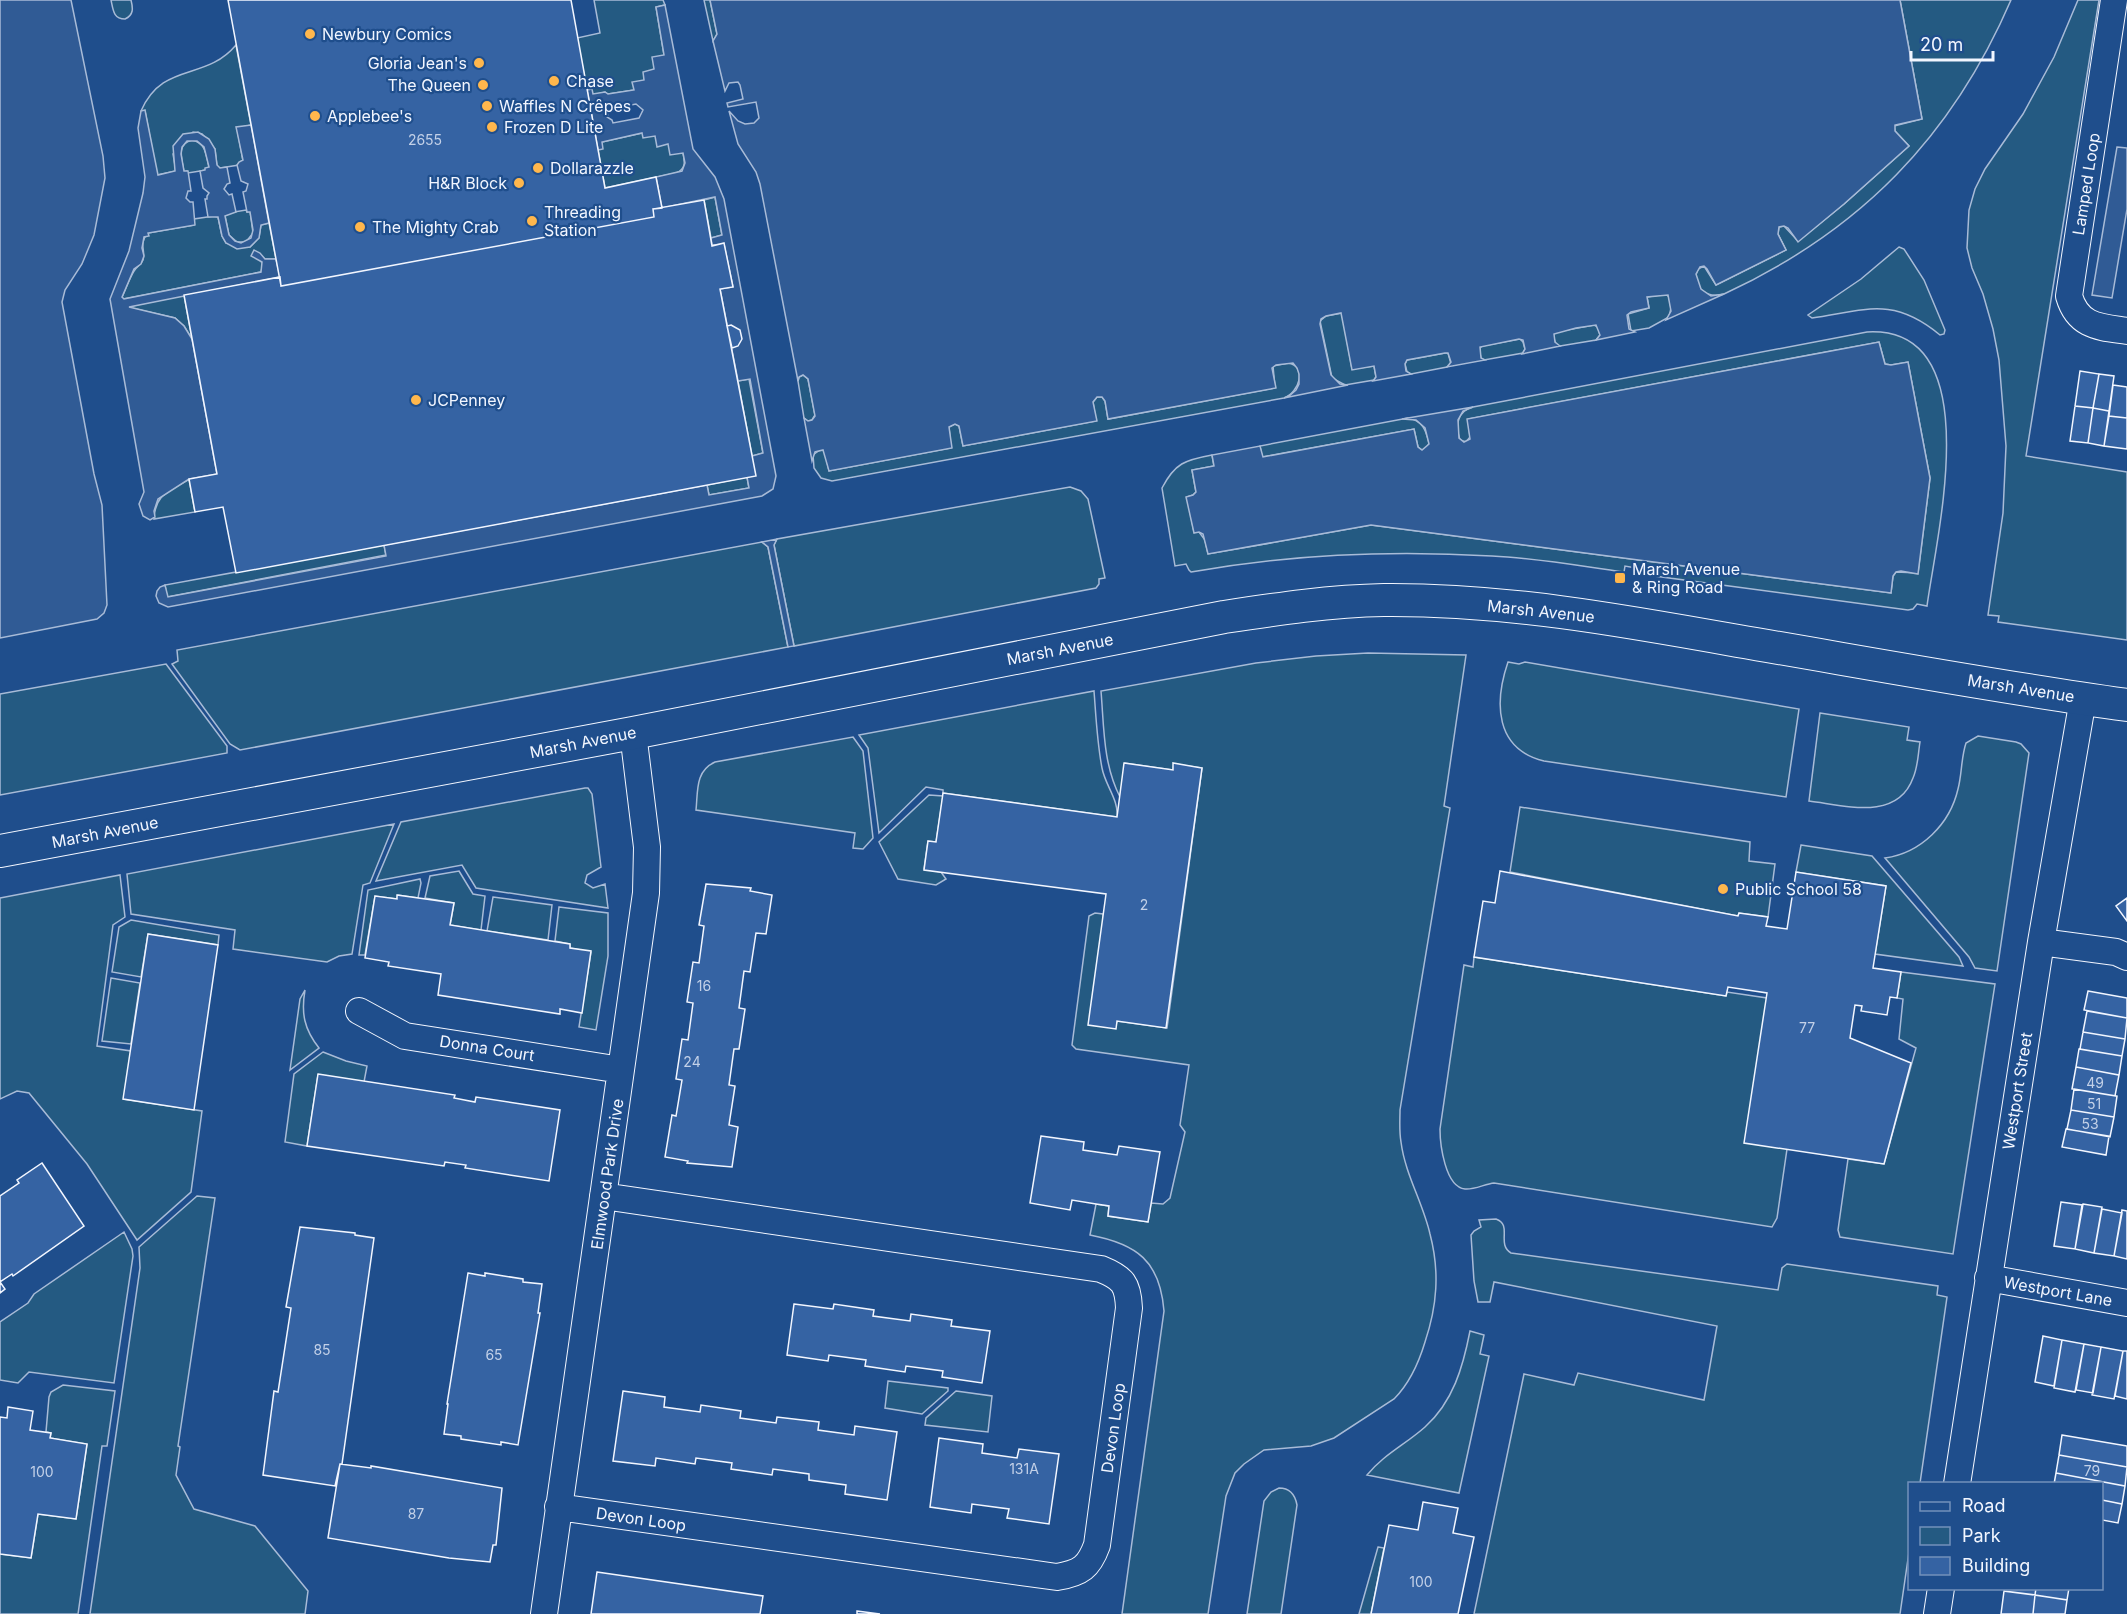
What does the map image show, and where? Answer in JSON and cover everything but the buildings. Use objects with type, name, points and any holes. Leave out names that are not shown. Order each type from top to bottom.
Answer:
[{"type":"street","name":"Lamped Loop","points":[[2114,0],[2069,296],[2076,313],[2086,321],[2097,326],[2127,331]]},
{"type":"street","name":"Marsh Avenue","points":[[0,852],[633,733],[1224,617],[1292,607],[1383,600],[1497,606],[1599,616],[2127,705]]},
{"type":"street","name":"Westport Street","points":[[1957,1482],[2041,942],[2083,699]]},
{"type":"street","name":"Elmwood Park Drive","points":[[544,1614],[646,893],[647,847],[633,733]]},
{"type":"street","points":[[2041,942],[2116,952],[2127,957]]},
{"type":"street","name":"Donna Court","points":[[359,1011],[405,1036],[621,1070]]},
{"type":"street","name":"Devon Loop","points":[[558,1508],[1057,1577],[1071,1575],[1083,1569],[1092,1559],[1098,1545],[1129,1308],[1124,1282],[1113,1274],[1101,1269],[603,1196]]},
{"type":"street","name":"Westport Lane","points":[[1988,1278],[2127,1303]]},
{"type":"street","points":[[1937,1614],[1941,1590]]},
{"type":"green space","points":[[111,0],[131,0],[130,15],[125,19],[118,17],[114,13]]},
{"type":"green space","points":[[594,0],[663,0],[665,5],[656,7],[664,55],[654,70],[634,90],[593,95],[587,90],[577,38],[600,33]]},
{"type":"green space","points":[[704,0],[710,0],[717,34],[713,41]]},
{"type":"green space","points":[[1900,0],[2011,0],[1987,49],[1960,95],[1930,137],[1896,175],[1859,209],[1818,241],[1773,269],[1724,294],[1706,293],[1696,281],[1698,269],[1704,266],[1716,285],[1786,250],[1778,234],[1779,227],[1784,226],[1798,241],[1844,204],[1909,146],[1895,131],[1894,126],[1922,119]]},
{"type":"green space","points":[[2078,0],[2099,0],[2026,456],[2127,472],[2127,640],[1998,622],[1999,616],[1988,615],[2003,513],[2006,446],[1999,360],[1993,329],[1967,248],[1969,210],[1975,189],[1985,169],[2023,114],[2054,57]]},
{"type":"green space","points":[[236,45],[251,125],[237,128],[243,161],[239,165],[220,168],[217,166],[215,149],[202,134],[193,132],[173,154],[176,171],[157,175],[145,111],[141,111],[150,95],[173,78],[211,64]]},
{"type":"green space","points":[[642,133],[656,136],[683,153],[683,167],[676,173],[605,188],[598,150],[602,142]]},
{"type":"green space","points":[[192,140],[203,147],[209,167],[206,170],[188,173],[184,172],[181,153],[184,145]]},
{"type":"green space","points":[[715,197],[722,235],[711,238],[704,200]]},
{"type":"green space","points":[[250,211],[253,233],[246,242],[237,242],[229,235],[225,216],[228,213]]},
{"type":"green space","points":[[218,217],[226,243],[250,247],[259,238],[261,225],[269,223],[276,259],[265,259],[261,256],[259,259],[263,264],[261,272],[123,299],[132,274],[143,260],[143,240],[148,233],[194,225],[194,219]]},
{"type":"green space","points":[[1899,247],[1904,249],[1924,280],[1945,330],[1944,334],[1940,335],[1908,315],[1893,310],[1864,310],[1812,318],[1808,315],[1861,279]]},
{"type":"green space","points":[[1666,294],[1669,297],[1671,308],[1669,317],[1649,328],[1631,331],[1628,314],[1649,308],[1647,297]]},
{"type":"green space","points":[[184,295],[192,339],[184,326],[175,318],[127,307]]},
{"type":"green space","points":[[1342,313],[1352,369],[1374,366],[1376,377],[1374,380],[1345,385],[1332,378],[1320,321],[1326,316]]},
{"type":"green space","points":[[1594,325],[1598,327],[1600,335],[1596,340],[1556,345],[1553,335],[1556,332]]},
{"type":"green space","points":[[1867,332],[1905,339],[1930,362],[1942,397],[1946,440],[1944,487],[1927,606],[1917,604],[1913,609],[1908,610],[1647,575],[1647,570],[1625,566],[1624,572],[1542,560],[1492,556],[1416,553],[1341,555],[1266,561],[1191,572],[1186,564],[1175,566],[1162,488],[1176,468],[1182,464],[1212,455],[1214,466],[1192,470],[1196,492],[1187,497],[1194,532],[1199,532],[1205,540],[1208,554],[1371,525],[1891,593],[1893,576],[1896,572],[1918,573],[1930,478],[1908,362],[1885,364],[1879,342],[1468,419],[1470,437],[1466,442],[1460,440],[1458,430],[1461,416],[1473,407]]},
{"type":"green space","points":[[1520,339],[1525,349],[1523,353],[1484,360],[1481,358],[1479,349],[1482,346]]},
{"type":"green space","points":[[1448,353],[1451,364],[1447,367],[1411,374],[1407,372],[1405,364],[1407,360]]},
{"type":"green space","points":[[1288,363],[1298,369],[1299,380],[1294,391],[1284,398],[832,481],[821,478],[814,468],[813,455],[821,449],[825,452],[829,471],[951,448],[949,427],[955,424],[959,426],[963,446],[1096,421],[1093,402],[1097,397],[1102,397],[1105,401],[1108,419],[1275,388],[1273,366]]},
{"type":"green space","points":[[803,375],[808,379],[815,415],[812,420],[808,421],[804,418],[798,381]]},
{"type":"green space","points":[[749,379],[763,453],[752,456],[738,381]]},
{"type":"green space","points":[[1408,418],[1423,426],[1429,443],[1427,448],[1422,450],[1418,447],[1414,429],[1262,457],[1260,446]]},
{"type":"green space","points":[[747,477],[749,488],[709,495],[707,485]]},
{"type":"green space","points":[[189,479],[195,512],[154,519],[157,504],[164,494]]},
{"type":"green space","points":[[1070,487],[1081,491],[1088,499],[1105,578],[1099,579],[1096,588],[794,646],[774,545],[777,539]]},
{"type":"green space","points":[[762,542],[768,547],[788,647],[240,750],[230,744],[172,664],[178,661],[177,650]]},
{"type":"green space","points":[[384,545],[386,555],[167,597],[165,585]]},
{"type":"green space","points":[[1368,653],[1466,655],[1444,806],[1450,808],[1400,1110],[1403,1154],[1427,1222],[1435,1262],[1436,1289],[1429,1329],[1413,1372],[1394,1399],[1334,1438],[1311,1446],[1264,1450],[1235,1473],[1226,1496],[1208,1614],[1122,1614],[1164,1311],[1157,1279],[1143,1258],[1121,1244],[1090,1235],[1096,1204],[1109,1206],[1108,1216],[1148,1222],[1151,1203],[1163,1204],[1170,1198],[1185,1132],[1180,1125],[1189,1065],[1076,1049],[1072,1045],[1089,916],[1095,913],[1103,914],[1115,1029],[1117,1021],[1167,1028],[1202,768],[1174,764],[1173,770],[1125,763],[1120,797],[1107,758],[1101,691],[1256,663]]},
{"type":"green space","points":[[1508,662],[1519,664],[1525,662],[1799,709],[1786,797],[1544,761],[1528,755],[1507,735],[1502,722],[1501,693]]},
{"type":"green space","points":[[166,664],[227,746],[227,753],[0,795],[0,694]]},
{"type":"green space","points":[[1094,691],[1102,768],[1116,805],[1117,817],[943,793],[943,790],[926,787],[879,833],[868,748],[859,735]]},
{"type":"green space","points":[[1820,713],[1909,727],[1907,740],[1920,742],[1915,774],[1905,792],[1895,801],[1882,806],[1853,807],[1809,801]]},
{"type":"green space","points":[[1978,736],[2016,742],[2029,753],[1997,971],[1975,968],[1969,957],[1885,858],[1898,855],[1922,843],[1941,825],[1954,802],[1958,789],[1966,743]]},
{"type":"green space","points":[[853,737],[863,751],[873,838],[863,849],[853,848],[855,833],[696,810],[701,776],[715,762]]},
{"type":"green space","points":[[588,788],[592,794],[601,867],[587,875],[585,883],[593,888],[605,884],[608,908],[476,888],[462,865],[376,881],[401,822]]},
{"type":"green space","points":[[929,795],[943,796],[936,842],[928,841],[924,869],[941,872],[946,879],[936,885],[898,879],[879,842]]},
{"type":"green space","points":[[1520,807],[1750,842],[1749,861],[1775,864],[1768,917],[1739,913],[1738,916],[1510,872]]},
{"type":"green space","points":[[394,824],[370,883],[363,885],[352,954],[339,956],[327,962],[233,949],[235,930],[131,914],[127,874]]},
{"type":"green space","points":[[1801,845],[1872,856],[1959,957],[1963,966],[1875,954],[1886,886],[1796,872]]},
{"type":"green space","points":[[459,871],[473,894],[485,896],[481,930],[450,925],[454,903],[425,898],[430,876]]},
{"type":"green space","points":[[120,875],[125,917],[113,925],[97,1046],[131,1051],[124,1099],[202,1111],[191,1192],[137,1240],[87,1164],[29,1093],[17,1091],[0,1099],[0,898]]},
{"type":"green space","points":[[420,879],[418,898],[398,895],[397,899],[375,896],[365,955],[359,955],[368,890]]},
{"type":"green space","points":[[493,897],[552,905],[548,940],[487,931]]},
{"type":"green space","points":[[559,907],[608,913],[608,956],[596,1030],[579,1027],[591,952],[570,948],[570,944],[555,941]]},
{"type":"green space","points":[[131,920],[219,935],[218,945],[148,934],[141,977],[112,972],[119,927]]},
{"type":"green space","points":[[1474,957],[1726,996],[1727,992],[1767,998],[1787,1149],[1777,1218],[1772,1227],[1494,1183],[1468,1189],[1458,1186],[1448,1173],[1445,1164],[1440,1129],[1464,965],[1473,967]]},
{"type":"green space","points":[[1901,972],[1995,984],[1953,1254],[1840,1237],[1838,1230],[1848,1159],[1884,1164],[1916,1048],[1899,1039],[1903,999],[1897,998]]},
{"type":"green space","points":[[111,978],[140,983],[131,1044],[102,1041]]},
{"type":"green space","points":[[305,990],[303,1006],[305,1020],[319,1048],[290,1070],[300,999]]},
{"type":"green space","points":[[323,1052],[367,1066],[364,1082],[318,1075],[307,1146],[285,1142],[294,1074]]},
{"type":"green space","points":[[197,1196],[215,1198],[178,1446],[180,1447],[176,1475],[194,1509],[255,1526],[308,1591],[305,1614],[90,1614],[140,1268],[139,1247]]},
{"type":"green space","points":[[1496,1219],[1501,1222],[1505,1245],[1511,1253],[1778,1290],[1782,1268],[1787,1264],[1938,1286],[1937,1295],[1947,1297],[1920,1482],[1908,1482],[1908,1559],[1900,1614],[1474,1614],[1524,1374],[1574,1385],[1578,1373],[1704,1400],[1717,1326],[1494,1282],[1490,1302],[1478,1302],[1471,1235],[1481,1227],[1479,1220]]},
{"type":"green space","points":[[124,1232],[133,1256],[114,1383],[29,1372],[18,1383],[0,1380],[0,1322],[28,1303],[34,1294]]},
{"type":"green space","points":[[1470,1331],[1484,1335],[1480,1354],[1489,1356],[1459,1493],[1367,1475],[1380,1461],[1425,1427],[1443,1407],[1460,1371]]},
{"type":"green space","points":[[888,1381],[948,1388],[948,1391],[922,1414],[885,1408]]},
{"type":"green space","points":[[63,1385],[115,1391],[107,1446],[102,1446],[78,1614],[0,1614],[0,1554],[31,1558],[38,1514],[76,1519],[87,1444],[50,1438],[51,1433],[46,1432],[49,1397],[51,1392]]},
{"type":"green space","points":[[956,1391],[992,1396],[988,1432],[925,1425],[926,1418]]},
{"type":"green space","points":[[1279,1488],[1291,1492],[1297,1505],[1281,1614],[1247,1614],[1264,1501],[1271,1492]]},
{"type":"green space","points":[[1378,1547],[1384,1548],[1371,1614],[1359,1614]]},
{"type":"shaded area","points":[[0,0],[71,0],[103,156],[105,178],[94,235],[82,264],[65,290],[62,302],[94,474],[102,505],[107,605],[104,613],[97,619],[0,638]]},
{"type":"shaded area","points":[[710,0],[1900,0],[1922,119],[1895,125],[1895,131],[1909,146],[1798,242],[1788,228],[1779,227],[1778,234],[1786,250],[1716,285],[1707,269],[1704,266],[1700,267],[1696,274],[1701,289],[1711,296],[1724,294],[1666,320],[1671,311],[1668,295],[1647,297],[1649,308],[1627,315],[1629,329],[1635,332],[1596,340],[1600,335],[1596,325],[1576,328],[1554,334],[1555,342],[1560,346],[1522,354],[1525,349],[1523,340],[1519,339],[1480,347],[1481,358],[1485,360],[1447,367],[1451,362],[1448,353],[1445,353],[1407,360],[1406,371],[1411,374],[1373,381],[1376,377],[1374,366],[1352,370],[1341,313],[1326,316],[1321,319],[1320,324],[1331,375],[1340,384],[1348,385],[1284,398],[1296,390],[1299,384],[1299,374],[1293,363],[1276,365],[1272,368],[1276,388],[1108,419],[1105,401],[1102,397],[1097,397],[1093,402],[1097,421],[963,446],[959,426],[955,424],[949,427],[952,448],[829,471],[823,450],[815,452],[812,461],[804,418],[808,421],[815,416],[808,379],[803,375],[798,381],[760,184],[756,172],[738,144],[729,111],[738,121],[745,124],[754,123],[759,118],[756,102],[728,107],[727,103],[743,99],[738,82],[729,83],[725,91],[713,41],[717,34]]},
{"type":"shaded area","points":[[665,5],[693,149],[715,177],[724,199],[776,476],[773,489],[762,496],[168,607],[159,603],[156,596],[157,591],[165,585],[168,597],[386,556],[384,545],[707,485],[709,495],[749,488],[747,477],[752,456],[763,453],[750,379],[738,381],[720,289],[733,287],[724,244],[712,245],[711,238],[722,235],[715,197],[662,208],[656,177],[682,171],[685,163],[683,153],[670,155],[668,144],[657,147],[655,136],[643,138],[642,133],[602,142],[603,149],[598,150],[587,90],[592,89],[593,94],[605,92],[608,94],[634,90],[632,82],[644,80],[643,72],[654,69],[652,57],[664,55],[656,7]],"holes":[[[636,104],[643,110],[639,118],[613,123],[607,117],[610,109]]]},
{"type":"shaded area","points":[[145,110],[158,175],[175,171],[173,146],[183,134],[198,132],[209,139],[215,149],[217,165],[220,168],[227,167],[230,183],[224,189],[229,195],[232,194],[236,212],[225,216],[229,235],[241,243],[251,238],[253,230],[243,192],[246,191],[248,184],[241,181],[237,165],[243,160],[236,127],[251,125],[269,223],[261,225],[259,238],[250,247],[237,249],[226,243],[218,217],[208,217],[205,199],[209,193],[203,188],[200,171],[209,167],[204,147],[197,141],[187,141],[182,147],[181,154],[184,171],[188,171],[191,191],[188,191],[186,198],[193,202],[195,225],[148,233],[149,236],[144,237],[142,248],[144,256],[141,264],[134,269],[122,297],[124,299],[261,272],[262,262],[251,256],[254,250],[265,259],[276,259],[280,277],[129,307],[175,318],[184,326],[192,339],[217,474],[189,479],[158,499],[154,511],[155,517],[150,520],[143,516],[139,504],[144,492],[110,299],[129,251],[143,193],[145,177],[138,128],[141,111]]},
{"type":"shaded area","points":[[2117,147],[2127,148],[2127,209],[2112,298],[2092,295]]},
{"type":"shaded area","points":[[1879,342],[1885,364],[1908,362],[1930,478],[1918,574],[1896,572],[1893,576],[1891,593],[1371,525],[1208,554],[1203,534],[1194,533],[1186,497],[1196,492],[1192,470],[1214,466],[1212,455],[1260,446],[1263,457],[1414,429],[1418,447],[1422,450],[1429,444],[1425,428],[1416,420],[1402,419],[1473,407],[1463,411],[1458,420],[1459,438],[1464,442],[1470,439],[1467,419]]},
{"type":"shaded area","points":[[777,539],[774,545],[794,646],[788,647],[768,547],[762,542]]},
{"type":"place","name":"Newbury Comics","points":[[310,34]]},
{"type":"place","name":"Gloria Jean's","points":[[479,63]]},
{"type":"place","name":"Chase","points":[[554,81]]},
{"type":"place","name":"The Queen","points":[[483,85]]},
{"type":"place","name":"Waffles N Crȇpes","points":[[487,106]]},
{"type":"place","name":"Applebee's","points":[[315,116]]},
{"type":"place","name":"Frozen D Lite","points":[[492,127]]},
{"type":"place","name":"Dollarazzle","points":[[538,168]]},
{"type":"place","name":"H&R Block","points":[[519,183]]},
{"type":"place","name":"Threading Station","points":[[532,221]]},
{"type":"place","name":"The Mighty Crab","points":[[360,227]]},
{"type":"place","name":"JCPenney","points":[[416,400]]},
{"type":"place","name":"Marsh Avenue & Ring Road","points":[[1620,578]]},
{"type":"place","name":"Public School 58","points":[[1723,889]]}]
